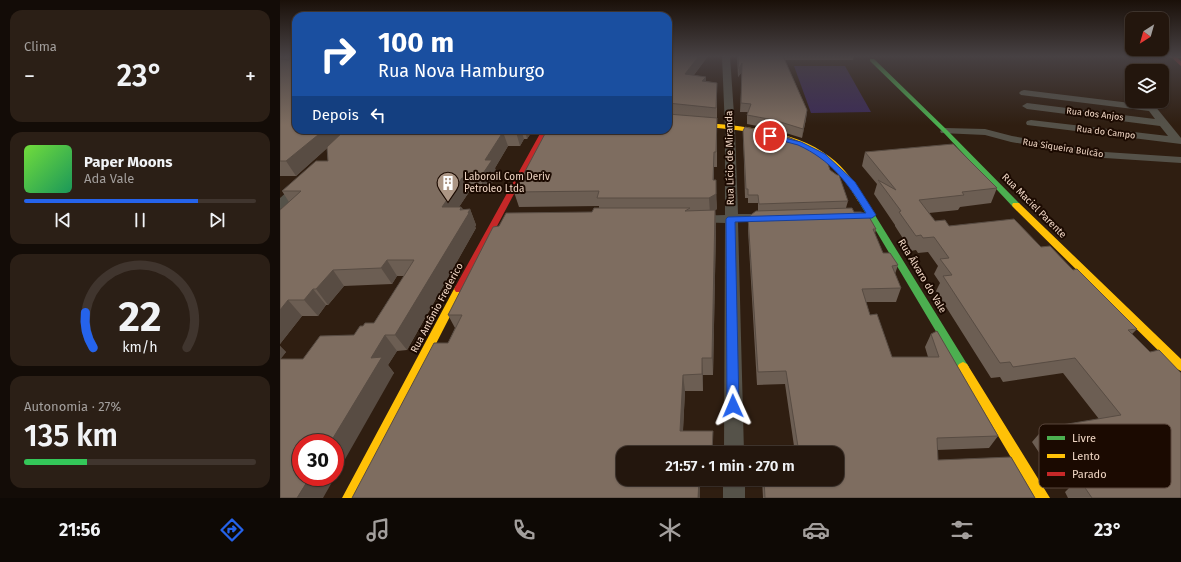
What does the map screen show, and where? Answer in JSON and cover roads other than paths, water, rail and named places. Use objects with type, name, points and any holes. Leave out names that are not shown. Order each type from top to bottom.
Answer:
[{"type":"street","name":"Rua Lício de Miranda","points":[[727,79],[730,129],[734,446]]},
{"type":"street","name":"Rua Maciel Parente","points":[[892,79],[945,131],[1012,202],[1181,366]]},
{"type":"street","points":[[1024,93],[1153,108],[1163,123],[1179,141]]},
{"type":"street","name":"Rua dos Anjos","points":[[1026,106],[1163,123]]},
{"type":"street","name":"Rua Álvaro do Vale","points":[[672,122],[753,132],[799,144],[822,155],[852,184],[1043,498]]},
{"type":"street","name":"Rua do Campo","points":[[1031,123],[1179,141]]},
{"type":"street","name":"Rua Siqueira Bulcão","points":[[945,131],[985,132],[1025,142],[1105,155],[1181,160]]},
{"type":"street","name":"Rua Antônio Frederico","points":[[349,498],[543,134]]},
{"type":"street","points":[[280,205],[309,178]]},
{"type":"street","points":[[856,216],[872,215]]},
{"type":"street","points":[[684,219],[778,218]]},
{"type":"street","points":[[496,220],[512,220]]},
{"type":"street","points":[[734,486],[734,498]]},
{"type":"place","name":"Laboroil Com Deriv Petroleo Ltda","points":[[448,202]]}]
